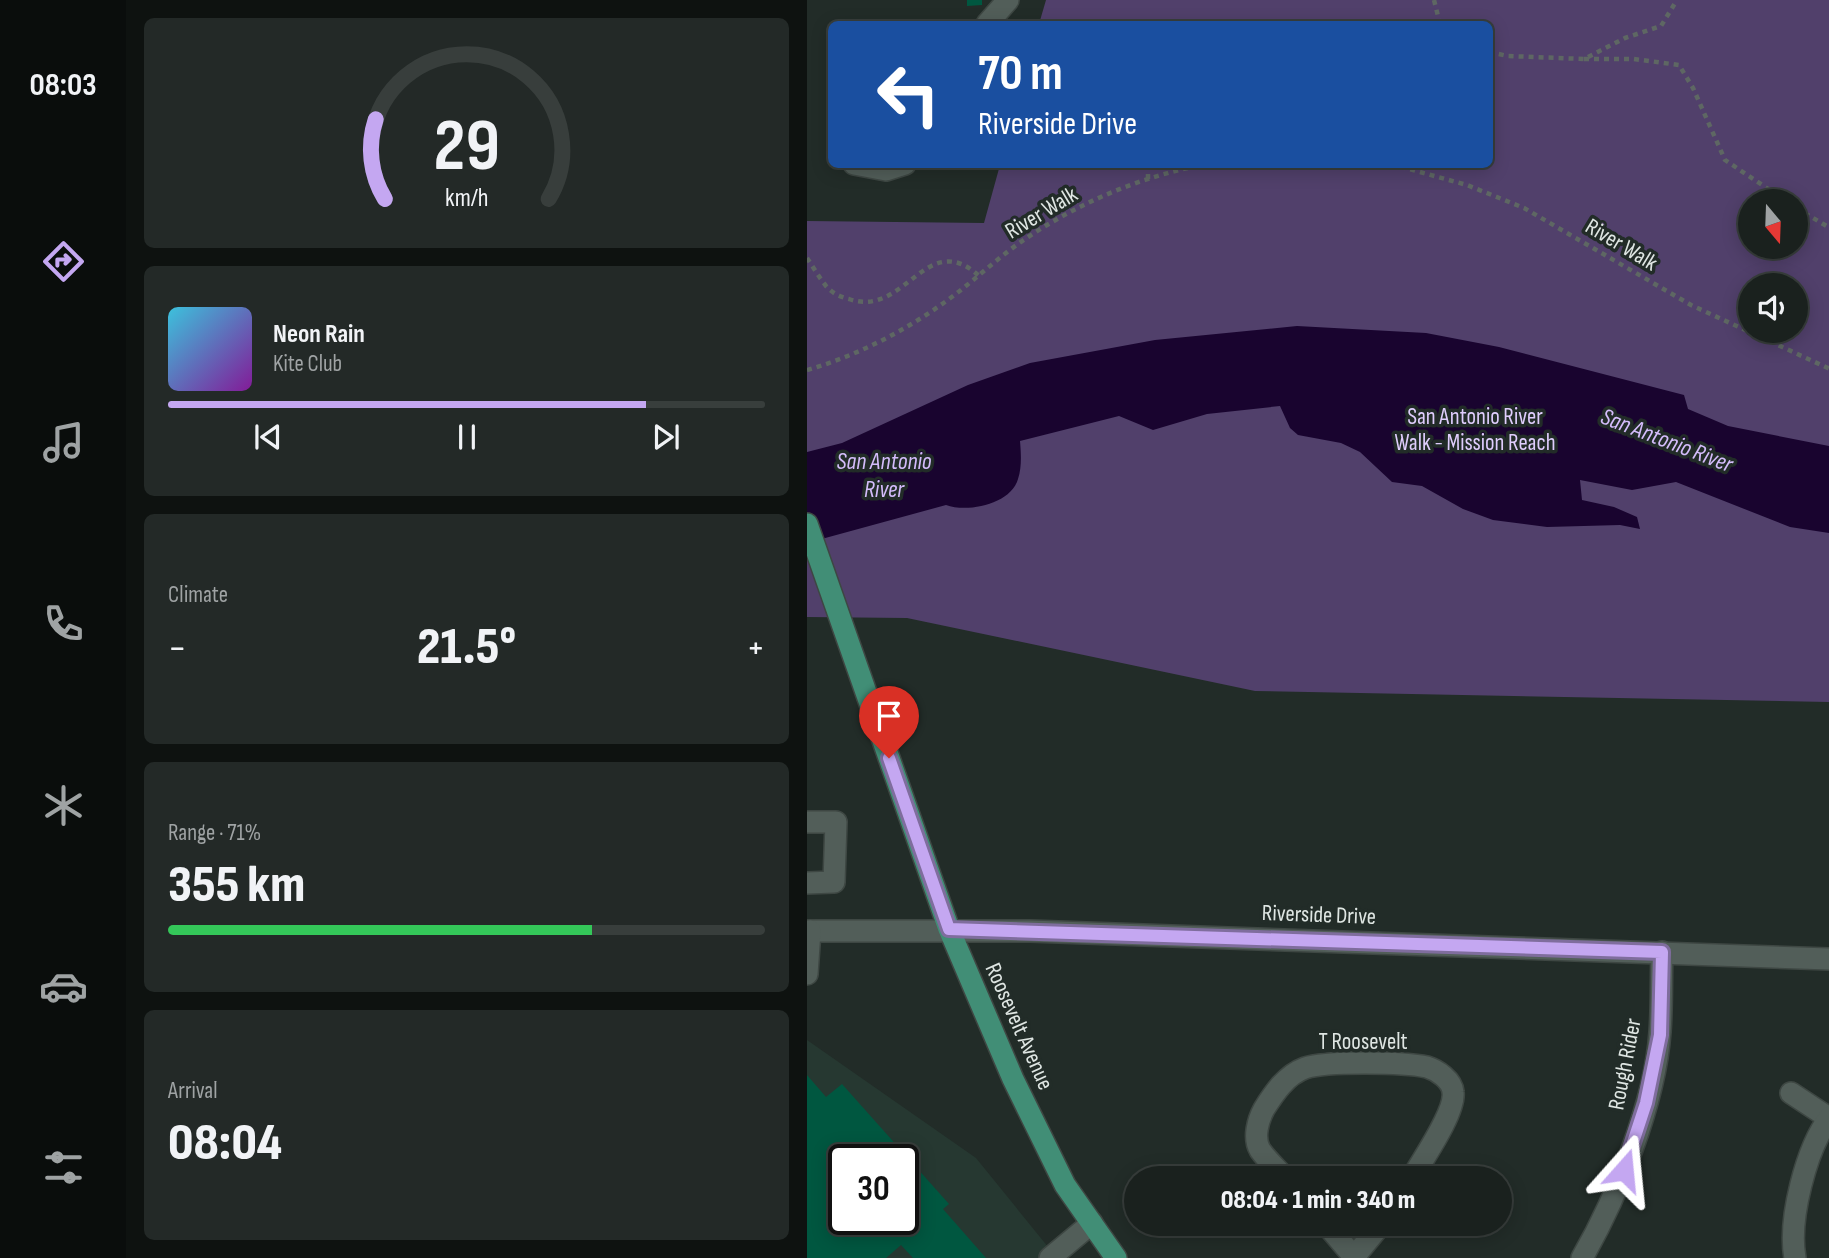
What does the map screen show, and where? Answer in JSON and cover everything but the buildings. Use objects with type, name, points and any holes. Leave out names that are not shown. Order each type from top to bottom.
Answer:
[{"type":"main road","name":"Roosevelt Avenue","points":[[807,524],[949,929],[1013,1079],[1065,1185],[1116,1258]]},
{"type":"street","points":[[990,21],[1008,0]]},
{"type":"street","points":[[807,822],[836,822],[834,882],[807,883]]},
{"type":"street","name":"Riverside Drive","points":[[809,931],[949,929],[1662,952],[1829,960]]},
{"type":"street","points":[[807,974],[809,931]]},
{"type":"street","name":"Rough Rider","points":[[1582,1258],[1624,1170],[1646,1103],[1660,1035],[1662,952]]},
{"type":"street","name":"T Roosevelt","points":[[1275,1166],[1259,1148],[1256,1136],[1260,1116],[1273,1093],[1287,1079],[1302,1069],[1320,1064],[1428,1068],[1448,1081],[1453,1091],[1452,1100],[1436,1142],[1420,1166]]},
{"type":"street","points":[[1791,1093],[1829,1118],[1813,1150],[1798,1199],[1795,1258]]},
{"type":"street","points":[[1050,1258],[1092,1223]]},
{"type":"street","points":[[1336,1236],[1355,1258],[1372,1236]]},
{"type":"path","points":[[1434,0],[1439,21]]},
{"type":"path","points":[[1583,59],[1625,38],[1661,26],[1677,0]]},
{"type":"path","points":[[1493,53],[1508,56],[1583,59],[1634,58],[1679,65],[1693,88],[1725,160],[1768,189]]},
{"type":"path","points":[[1148,168],[1148,179]]},
{"type":"path","name":"River Walk","points":[[807,370],[846,357],[897,332],[979,276],[1021,241],[1059,218],[1148,179],[1191,168]]},
{"type":"path","name":"River Walk","points":[[1405,168],[1467,185],[1524,208],[1691,305],[1829,369]]},
{"type":"path","points":[[1808,215],[1829,228]]},
{"type":"path","points":[[807,258],[826,286],[854,301],[887,298],[936,262],[955,261],[969,266],[979,276]]},
{"type":"shaded area","points":[[807,1040],[976,1158],[1057,1258],[807,1258]]},
{"type":"green space","name":"San Antonio River Walk - Mission Reach","points":[[1046,0],[1829,0],[1829,702],[1255,691],[907,618],[807,617],[807,221],[984,223],[999,168],[1493,168],[1493,21],[1040,21]]},
{"type":"water","name":"San Antonio River","points":[[1297,326],[1426,333],[1499,347],[1684,395],[1688,409],[1728,426],[1829,446],[1829,533],[1790,527],[1676,482],[1632,490],[1580,480],[1582,500],[1614,507],[1637,517],[1640,529],[1620,525],[1547,527],[1493,520],[1463,509],[1422,486],[1392,482],[1360,452],[1341,443],[1298,435],[1290,428],[1280,406],[1207,414],[1153,430],[1119,416],[1020,441],[1021,465],[1018,479],[1014,488],[998,500],[977,507],[946,505],[807,543],[807,452],[842,443],[968,385],[1030,363],[1155,340]]},
{"type":"route","points":[[889,758],[949,929],[1662,952],[1660,1035],[1646,1103],[1624,1170]]}]
